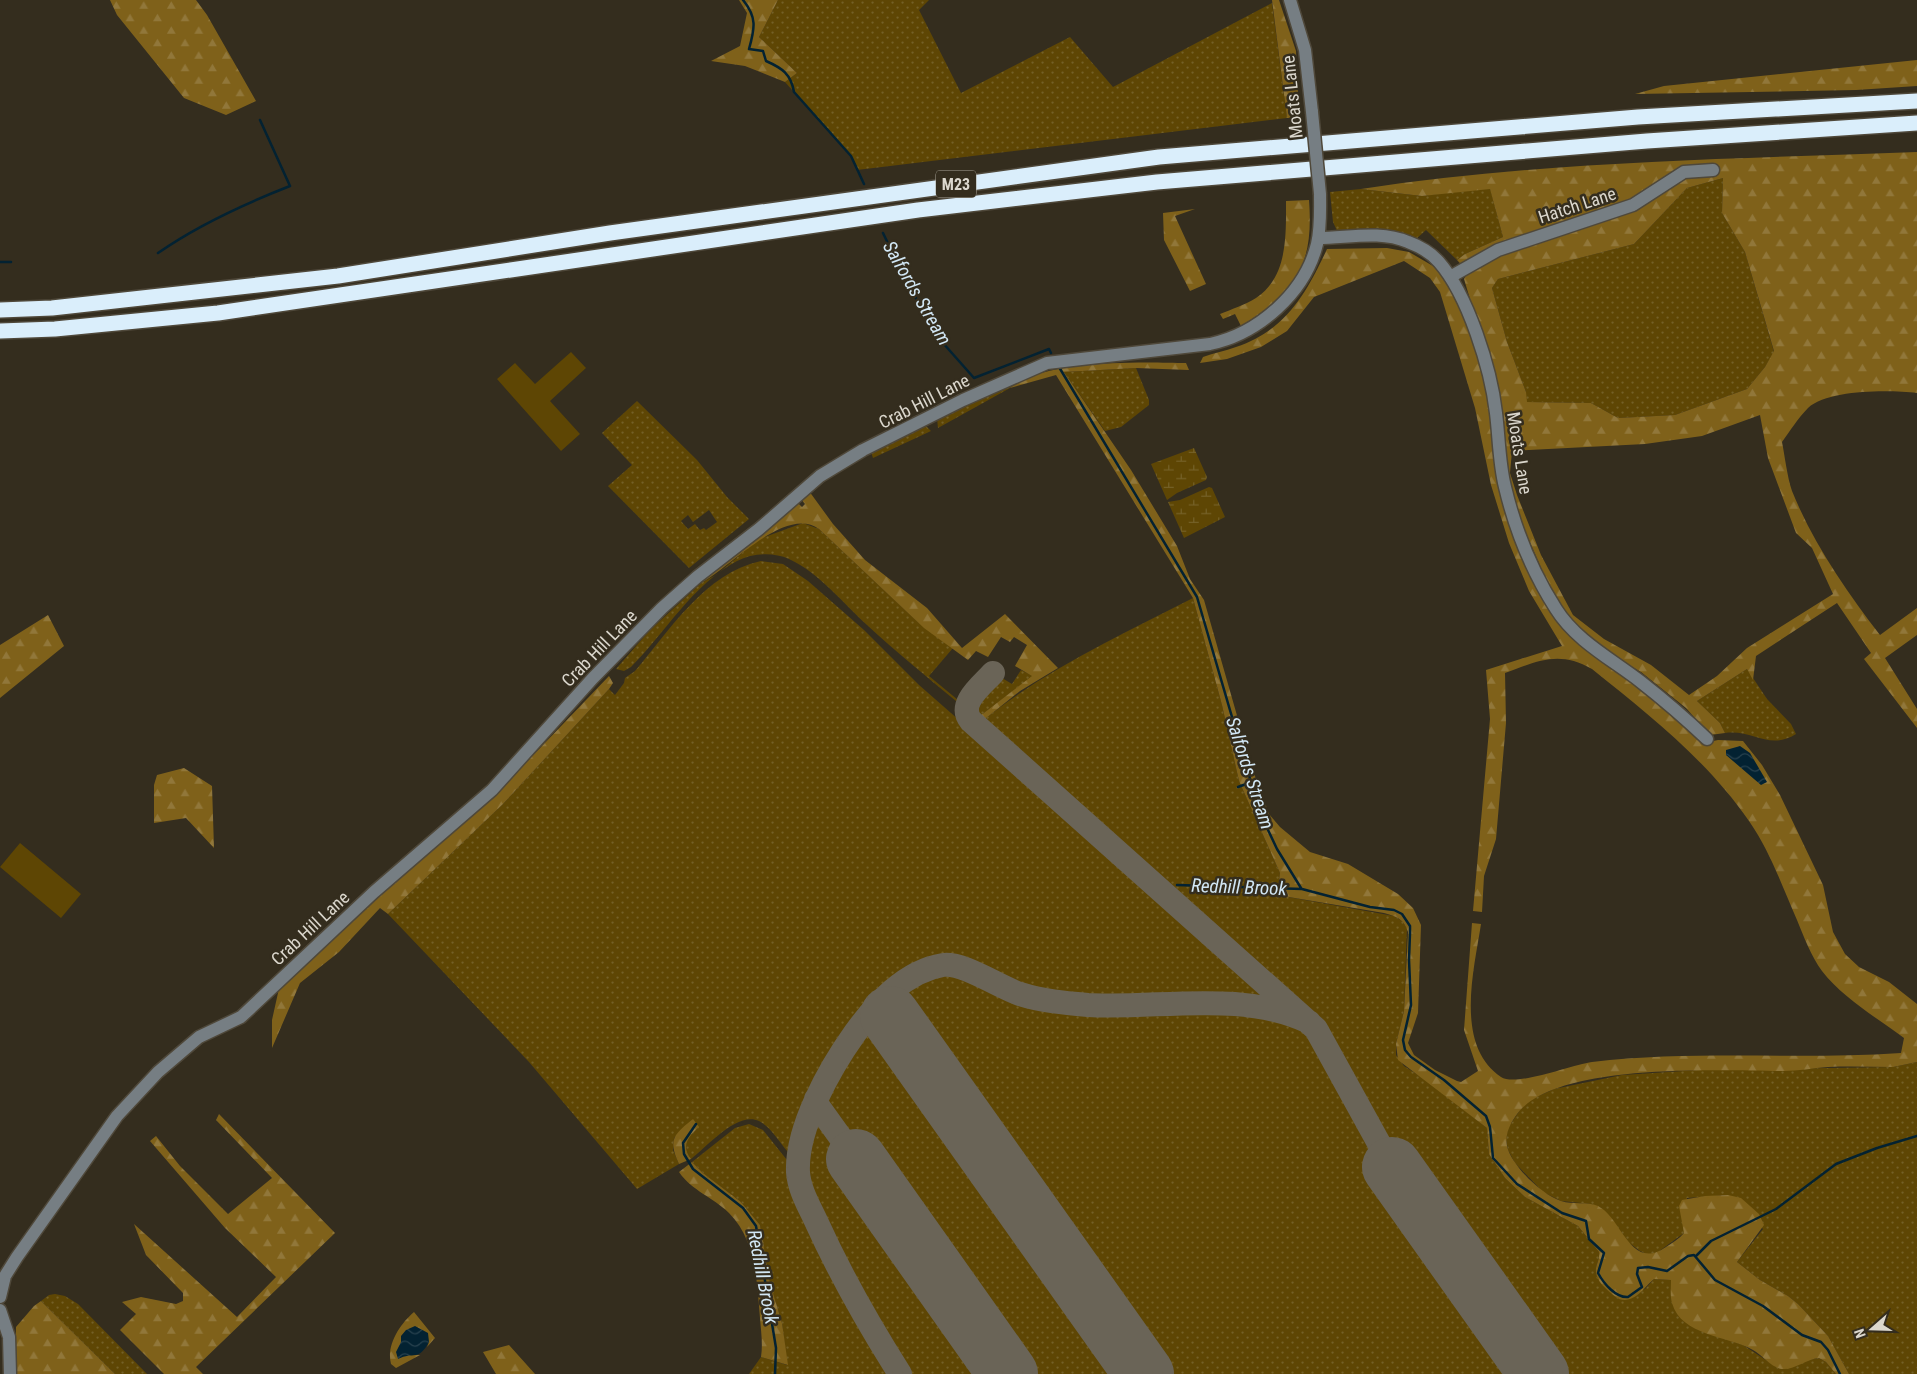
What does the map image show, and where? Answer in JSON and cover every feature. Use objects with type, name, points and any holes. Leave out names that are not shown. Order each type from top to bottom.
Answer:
[{"type":"highway","name":"M23","points":[[0,310],[52,308],[338,276],[610,233],[1159,157],[1638,117],[1917,101]]},
{"type":"highway","name":"M23","points":[[0,331],[55,329],[228,312],[918,210],[1157,182],[1647,141],[1917,123]]},
{"type":"street","name":"Moats Lane","points":[[1290,0],[1305,50],[1320,194],[1320,222]]},
{"type":"street","name":"Hatch Lane","points":[[1450,277],[1498,250],[1633,205],[1684,172],[1713,170]]},
{"type":"street","name":"Crab Hill Lane","points":[[0,1297],[3,1277],[117,1116],[158,1072],[198,1036],[241,1018],[374,892],[492,790],[593,678],[662,608],[697,577],[759,529],[806,487],[826,472],[863,450],[963,400],[1047,363],[1074,358],[1210,344],[1244,332],[1266,318],[1293,291],[1310,264],[1318,238],[1320,222]]},
{"type":"street","name":"Moats Lane","points":[[1318,238],[1367,235],[1401,239],[1420,247],[1434,257],[1450,277],[1461,295],[1477,337],[1491,385],[1504,485],[1512,513],[1539,578],[1556,610],[1592,646],[1665,701],[1707,739]]},
{"type":"street","points":[[0,1310],[10,1374]]},
{"type":"green space","points":[[110,0],[196,0],[207,15],[256,101],[226,115],[184,98],[117,15]]},
{"type":"green space","points":[[739,0],[778,0],[759,37],[797,73],[785,82],[745,66],[711,61],[740,46],[747,13]]},
{"type":"green space","points":[[778,0],[929,0],[919,10],[961,93],[1070,37],[1113,87],[1272,3],[1287,118],[857,170],[851,156],[785,82],[797,73],[759,37]]},
{"type":"green space","points":[[1272,0],[1279,0],[1296,51],[1299,118],[1287,118]]},
{"type":"green space","points":[[1917,60],[1917,86],[1856,90],[1635,94],[1664,86]]},
{"type":"green space","points":[[1917,152],[1917,393],[1876,391],[1830,397],[1808,408],[1782,442],[1787,473],[1800,510],[1820,548],[1843,584],[1880,635],[1917,608],[1917,635],[1885,658],[1917,709],[1917,728],[1864,659],[1871,653],[1837,603],[1756,656],[1753,680],[1747,669],[1697,701],[1720,723],[1725,733],[1710,735],[1686,708],[1641,672],[1602,649],[1573,625],[1556,602],[1514,506],[1482,339],[1464,279],[1468,272],[1457,260],[1465,254],[1503,237],[1490,189],[1422,196],[1361,189],[1499,172],[1569,167],[1708,159]],"holes":[[[1723,178],[1722,213],[1745,252],[1774,351],[1765,367],[1747,389],[1675,415],[1618,418],[1591,403],[1527,402],[1526,392],[1507,342],[1492,288],[1498,279],[1634,244],[1687,188]],[[1760,415],[1768,458],[1796,533],[1812,548],[1833,594],[1747,648],[1717,676],[1689,695],[1651,665],[1604,639],[1573,615],[1541,555],[1517,495],[1510,473],[1512,451],[1645,444],[1702,436]]]},
{"type":"green space","points":[[1723,178],[1722,213],[1745,252],[1774,352],[1765,367],[1747,389],[1675,415],[1618,418],[1591,403],[1526,402],[1526,392],[1507,342],[1492,288],[1498,279],[1634,244],[1687,188]]},
{"type":"green space","points":[[1490,188],[1503,237],[1465,254],[1457,260],[1426,230],[1415,240],[1338,233],[1333,222],[1330,192],[1361,189],[1422,196]]},
{"type":"green space","points":[[1309,200],[1310,223],[1304,260],[1298,275],[1288,289],[1260,314],[1241,326],[1235,314],[1223,319],[1220,314],[1256,298],[1274,279],[1280,267],[1285,241],[1286,201]]},
{"type":"green space","points":[[1195,209],[1175,216],[1206,284],[1190,291],[1164,240],[1163,213]]},
{"type":"green space","points":[[1387,248],[1409,252],[1433,266],[1447,281],[1466,317],[1490,400],[1495,448],[1552,613],[1657,699],[1704,743],[1718,740],[1743,741],[1762,765],[1780,795],[1823,885],[1833,932],[1845,954],[1859,967],[1889,982],[1917,1004],[1917,1062],[1893,1067],[1828,1067],[1794,1071],[1720,1070],[1639,1073],[1599,1078],[1563,1086],[1534,1099],[1515,1117],[1507,1134],[1507,1146],[1510,1154],[1514,1162],[1528,1178],[1545,1193],[1561,1201],[1598,1206],[1614,1221],[1635,1248],[1644,1253],[1654,1253],[1666,1247],[1684,1233],[1679,1206],[1682,1200],[1728,1195],[1741,1198],[1759,1214],[1764,1225],[1737,1262],[1760,1280],[1798,1304],[1828,1336],[1849,1374],[1836,1374],[1826,1362],[1819,1358],[1787,1369],[1778,1368],[1743,1345],[1695,1329],[1677,1314],[1671,1300],[1671,1280],[1654,1279],[1634,1297],[1625,1300],[1619,1299],[1603,1286],[1597,1277],[1596,1268],[1599,1252],[1578,1226],[1525,1197],[1505,1178],[1489,1154],[1487,1128],[1398,1060],[1396,1044],[1404,1011],[1408,932],[1404,924],[1396,917],[1384,913],[1277,895],[1280,873],[1239,781],[1222,705],[1193,598],[1056,375],[1010,388],[1026,379],[1069,367],[1145,362],[1186,363],[1189,370],[1136,368],[1064,372],[1131,470],[1177,546],[1190,579],[1204,600],[1252,768],[1269,814],[1280,827],[1310,852],[1348,864],[1398,894],[1413,908],[1421,925],[1418,1013],[1408,1043],[1414,1055],[1435,1070],[1461,1082],[1478,1071],[1464,1030],[1472,923],[1481,924],[1472,984],[1472,1027],[1477,1046],[1486,1063],[1501,1077],[1519,1079],[1592,1062],[1631,1058],[1824,1056],[1901,1053],[1904,1038],[1850,999],[1830,981],[1818,965],[1763,844],[1749,821],[1732,799],[1676,739],[1635,703],[1592,669],[1580,663],[1569,660],[1549,659],[1505,673],[1506,723],[1496,839],[1484,876],[1482,912],[1473,911],[1490,719],[1486,670],[1562,646],[1529,591],[1509,543],[1491,485],[1475,408],[1440,292],[1430,278],[1404,261],[1314,297],[1287,331],[1261,347],[1227,359],[1200,363],[1203,357],[1253,340],[1281,320],[1302,295],[1327,249]]},
{"type":"green space","points":[[571,352],[586,368],[550,401],[580,434],[561,451],[497,379],[515,363],[535,384]]},
{"type":"green space","points":[[1136,368],[1149,400],[1149,405],[1121,427],[1105,431],[1064,372]]},
{"type":"green space","points":[[1019,380],[1010,388],[938,428],[937,418]]},
{"type":"green space","points":[[637,401],[697,460],[727,497],[749,519],[689,568],[608,486],[632,465],[602,433]],"holes":[[[709,510],[717,522],[706,530],[704,528],[700,530],[695,524],[688,529],[681,521],[688,515],[693,522]]]},
{"type":"green space","points":[[925,425],[931,431],[873,458],[871,452]]},
{"type":"green space","points":[[1194,448],[1207,477],[1206,480],[1177,493],[1167,500],[1151,464]]},
{"type":"green space","points":[[1209,487],[1212,488],[1225,517],[1184,538],[1168,502],[1180,500]]},
{"type":"green space","points":[[809,491],[833,524],[865,560],[927,608],[962,648],[1005,614],[1058,668],[1020,691],[980,723],[976,719],[1032,676],[1015,666],[1027,645],[1014,637],[1010,642],[1001,637],[988,657],[976,651],[968,660],[924,628],[819,529],[805,524],[790,525],[758,541],[701,583],[797,502],[802,507],[805,504],[800,498]]},
{"type":"green space","points":[[803,523],[819,529],[918,622],[953,648],[929,676],[958,700],[956,701],[889,645],[810,572],[789,559],[770,554],[756,555],[737,561],[716,575],[759,539]]},
{"type":"green space","points":[[761,561],[783,564],[808,581],[864,630],[919,685],[1265,988],[1270,994],[1269,999],[1261,1002],[1220,998],[1100,999],[1059,996],[1012,985],[961,961],[935,960],[893,981],[866,1007],[814,1090],[793,1152],[788,1152],[763,1124],[750,1119],[732,1125],[691,1159],[686,1146],[691,1135],[698,1128],[693,1120],[674,1138],[673,1150],[679,1164],[637,1189],[529,1062],[388,914],[503,804],[609,689],[615,695],[624,683],[625,678],[635,671],[690,605],[723,577],[741,567]]},
{"type":"green space","points":[[716,575],[680,610],[631,667],[624,671],[616,669],[649,631],[701,583]]},
{"type":"green space","points":[[1193,598],[1222,705],[1239,781],[1280,873],[1277,895],[1394,916],[1402,921],[1407,928],[1404,1011],[1396,1044],[1396,1055],[1404,1066],[1429,1082],[1487,1128],[1489,1154],[1505,1178],[1525,1197],[1578,1226],[1599,1252],[1596,1268],[1597,1277],[1607,1290],[1619,1299],[1645,1289],[1654,1279],[1671,1280],[1673,1304],[1697,1329],[1743,1345],[1775,1366],[1819,1358],[1826,1362],[1836,1374],[1550,1374],[1381,1135],[1318,1021],[980,723],[1004,704],[1056,670]]},
{"type":"green space","points":[[48,615],[64,646],[0,698],[0,645]]},
{"type":"green space","points":[[1747,669],[1767,699],[1791,724],[1796,734],[1786,739],[1769,740],[1744,734],[1725,733],[1720,723],[1697,701]]},
{"type":"green space","points":[[1021,670],[1033,676],[976,719],[972,713],[1002,678],[1012,684]]},
{"type":"green space","points":[[609,676],[613,683],[609,689],[503,804],[388,914],[380,908],[339,952],[300,983],[272,1048],[272,1020],[280,984],[518,771]]},
{"type":"green space","points":[[184,768],[212,786],[214,848],[186,818],[154,823],[154,785],[157,775]]},
{"type":"green space","points":[[20,843],[81,894],[61,918],[0,867]]},
{"type":"green space","points":[[947,971],[964,976],[1014,999],[1046,1007],[1097,1011],[1211,1009],[1237,1011],[1286,1019],[1304,1027],[1316,1038],[1361,1122],[1380,1164],[1527,1374],[907,1374],[859,1294],[811,1197],[804,1177],[805,1155],[813,1122],[828,1089],[846,1058],[873,1019],[894,998],[918,981]]},
{"type":"green space","points":[[1917,1062],[1917,1374],[1849,1374],[1828,1336],[1798,1304],[1760,1280],[1737,1262],[1763,1229],[1728,1195],[1687,1198],[1684,1233],[1658,1252],[1649,1255],[1628,1242],[1601,1208],[1591,1204],[1561,1201],[1543,1192],[1515,1163],[1508,1150],[1506,1139],[1508,1128],[1520,1110],[1530,1100],[1554,1089],[1622,1075],[1699,1070],[1893,1067]]},
{"type":"green space","points":[[219,1114],[335,1233],[196,1367],[203,1374],[164,1374],[120,1330],[136,1314],[122,1302],[141,1297],[176,1304],[183,1301],[183,1293],[146,1255],[134,1224],[237,1317],[276,1277],[225,1228],[150,1141],[156,1136],[180,1166],[228,1214],[272,1178],[216,1120]]},
{"type":"green space","points":[[693,1119],[699,1127],[689,1138],[686,1146],[691,1159],[679,1164],[674,1149],[674,1138]]},
{"type":"green space","points":[[749,1124],[763,1130],[787,1160],[795,1187],[835,1273],[893,1374],[749,1374],[761,1357],[787,1365],[782,1323],[770,1283],[760,1225],[741,1202],[703,1173],[692,1162],[735,1128]]},
{"type":"green space","points":[[692,1162],[703,1173],[741,1202],[760,1225],[770,1283],[782,1323],[788,1365],[761,1357],[762,1338],[758,1290],[750,1249],[738,1224],[729,1213],[696,1189],[679,1172]]},
{"type":"green space","points":[[49,1295],[65,1296],[78,1304],[147,1374],[115,1374],[41,1301]]},
{"type":"green space","points":[[41,1301],[115,1374],[15,1374],[16,1327],[34,1306]]},
{"type":"green space","points":[[414,1312],[435,1338],[427,1347],[429,1342],[401,1342],[400,1358],[405,1355],[420,1355],[396,1368],[391,1364],[392,1342],[399,1329]]},
{"type":"green space","points":[[509,1345],[535,1374],[496,1374],[483,1352]]},
{"type":"water","points":[[1740,746],[1750,753],[1767,782],[1761,785],[1726,755],[1726,750]]},
{"type":"water","points":[[415,1326],[428,1333],[429,1342],[419,1354],[398,1359],[396,1352],[401,1342],[401,1336],[406,1330]]},
{"type":"waterway","name":"Salfords Stream","points":[[743,0],[751,12],[754,23],[749,49],[763,51],[766,61],[785,72],[791,81],[794,92],[851,156],[864,184]]},
{"type":"waterway","points":[[158,253],[189,233],[222,216],[290,186],[260,120]]},
{"type":"waterway","name":"Salfords Stream","points":[[883,233],[908,285],[943,343],[974,378],[1049,349],[1051,353]]},
{"type":"waterway","points":[[0,262],[11,262]]},
{"type":"waterway","name":"Salfords Stream","points":[[1059,367],[1197,597],[1260,813],[1277,849],[1301,888]]},
{"type":"waterway","name":"Redhill Brook","points":[[1238,787],[1249,783]]},
{"type":"waterway","name":"Salfords Stream","points":[[1177,885],[1302,889],[1370,907],[1394,910],[1402,914],[1410,926],[1411,1005],[1403,1040],[1405,1050],[1411,1057],[1444,1080],[1486,1116],[1490,1127],[1493,1158],[1517,1184],[1562,1213],[1586,1221],[1589,1239],[1604,1253],[1598,1273],[1607,1286],[1615,1293],[1628,1297],[1642,1287],[1637,1274],[1638,1268],[1648,1267],[1667,1271],[1688,1256],[1694,1255],[1715,1280],[1763,1306],[1802,1335],[1821,1342],[1828,1350],[1840,1374]]},
{"type":"waterway","name":"Redhill Brook","points":[[696,1124],[683,1143],[684,1154],[693,1169],[743,1208],[756,1226],[776,1348],[775,1374]]},
{"type":"waterway","points":[[1696,1256],[1711,1241],[1776,1209],[1836,1164],[1877,1148],[1917,1136]]},
{"type":"taxiway","points":[[993,673],[977,689],[969,702],[967,715],[971,721],[1316,1029],[1392,1167]]},
{"type":"taxiway","points":[[900,1374],[845,1280],[805,1197],[800,1185],[798,1172],[803,1137],[816,1099],[825,1081],[855,1033],[872,1011],[893,990],[916,974],[929,968],[951,965],[971,971],[1011,991],[1045,1000],[1115,1006],[1200,1003],[1256,1006],[1283,1012],[1309,1022]]},
{"type":"taxiway","points":[[816,1099],[818,1106],[856,1159]]},
{"type":"runway","points":[[890,1016],[1144,1374]]},
{"type":"runway","points":[[856,1159],[1008,1374]]},
{"type":"runway","points":[[1392,1167],[1539,1374]]}]
